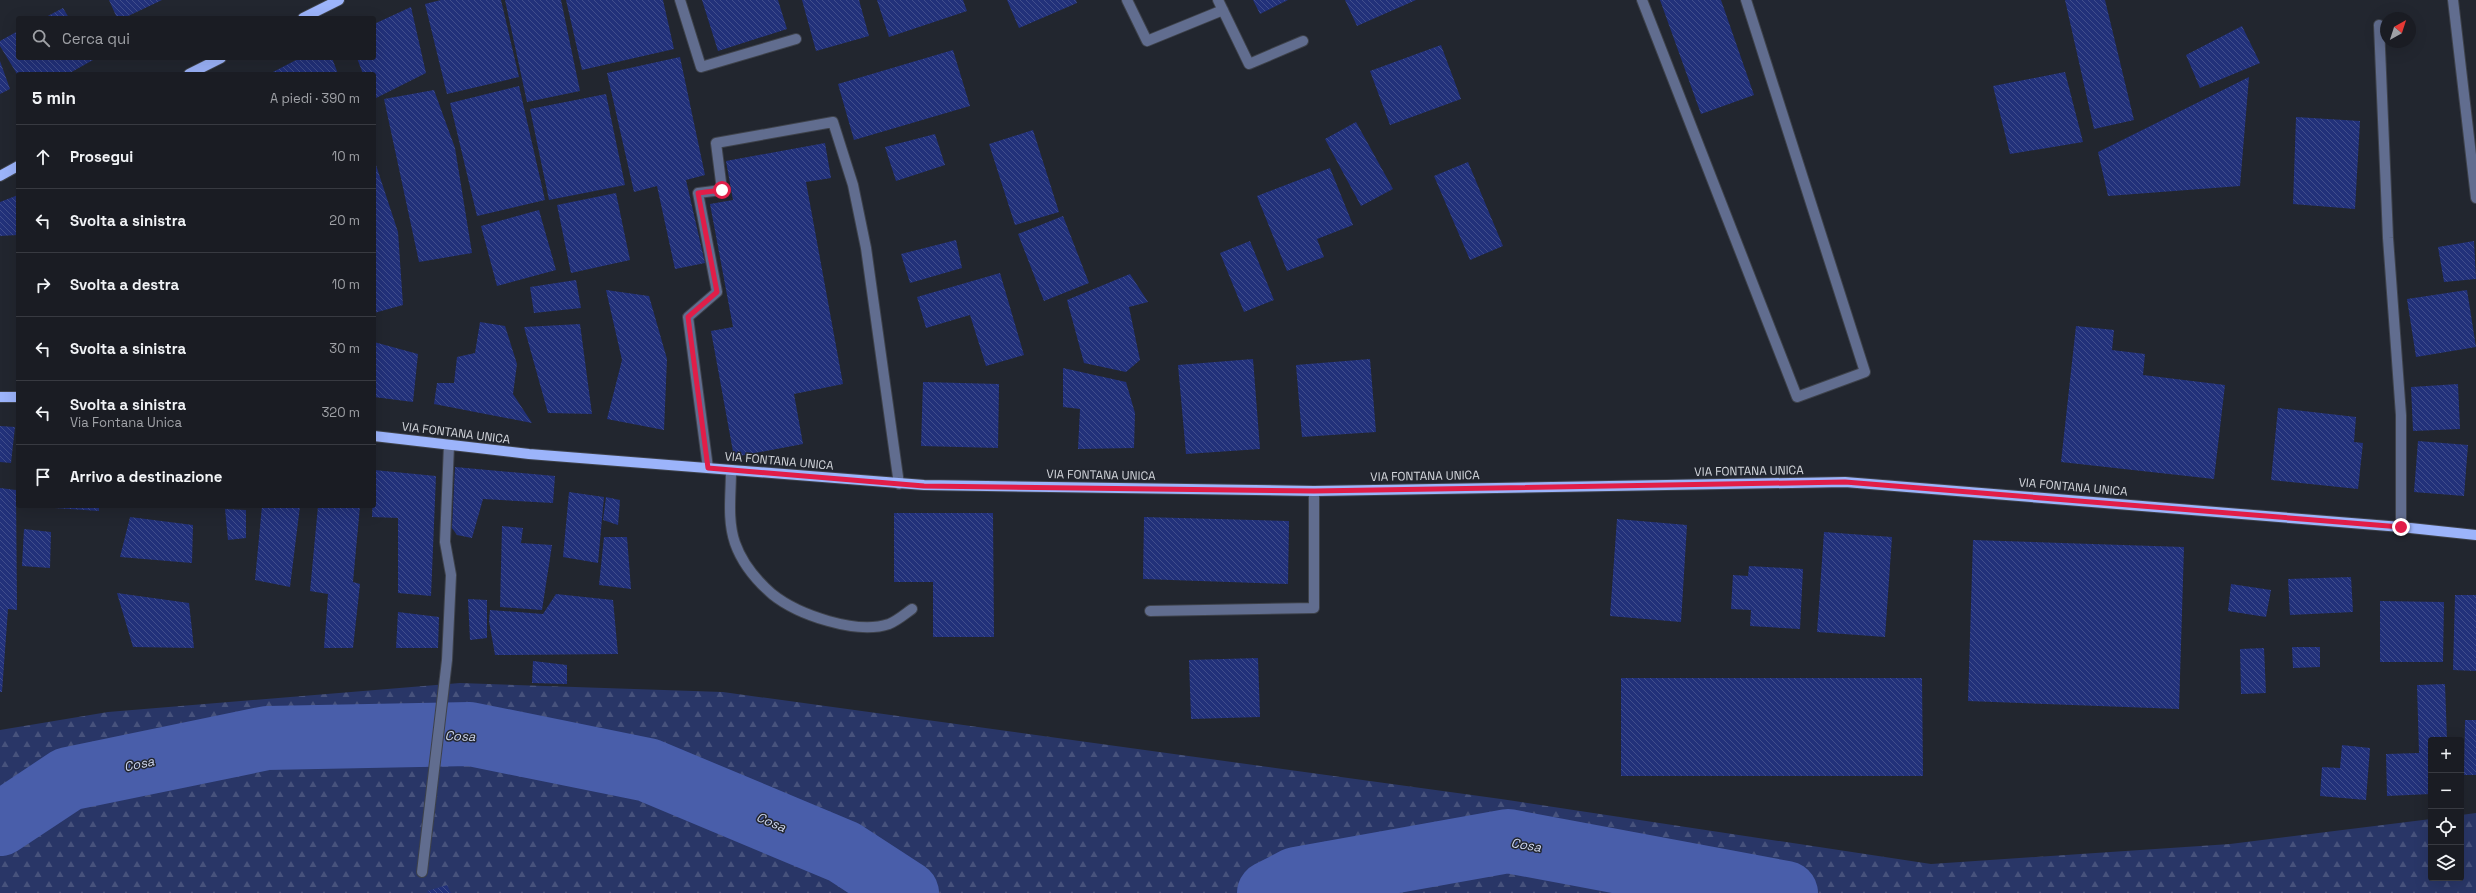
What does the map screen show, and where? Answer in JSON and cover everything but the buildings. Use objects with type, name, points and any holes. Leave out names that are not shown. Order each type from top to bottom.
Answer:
[{"type":"main road","points":[[307,16],[339,0]]},
{"type":"main road","points":[[193,72],[217,60]]},
{"type":"main road","points":[[0,176],[16,167]]},
{"type":"main road","points":[[0,397],[16,397]]},
{"type":"main road","name":"VIA FONTANA UNICA","points":[[376,436],[528,454],[899,484],[1314,491],[1845,482],[2401,527],[2476,535]]},
{"type":"lane","points":[[680,0],[701,67],[796,39]]},
{"type":"lane","points":[[1127,0],[1147,41],[1223,10]]},
{"type":"lane","points":[[1218,0],[1249,64],[1303,41]]},
{"type":"lane","points":[[1642,0],[1797,397],[1866,372],[1746,0]]},
{"type":"lane","points":[[2453,0],[2476,198]]},
{"type":"lane","points":[[2379,25],[2388,238],[2401,415],[2401,527]]},
{"type":"lane","points":[[708,468],[688,317],[717,292],[698,193],[722,190],[716,143],[833,122],[853,185],[866,248],[899,484]]},
{"type":"lane","points":[[422,872],[429,802],[448,660],[451,575],[445,542],[449,445]]},
{"type":"lane","points":[[731,470],[730,515],[735,543],[751,573],[773,594],[797,609],[831,622],[861,627],[890,624],[912,609]]},
{"type":"lane","points":[[1150,612],[1314,608],[1314,491]]},
{"type":"green space","points":[[460,683],[723,692],[1501,799],[1931,864],[2230,844],[2428,819],[2428,881],[2464,881],[2464,815],[2476,813],[2476,893],[0,893],[0,730],[108,712]]},
{"type":"waterway","name":"Cosa","points":[[0,824],[68,779],[267,738],[470,734],[648,770],[844,852],[907,893]]},
{"type":"waterway","name":"Cosa","points":[[1269,893],[1296,879],[1508,841],[1786,893]]},
{"type":"route","points":[[722,190],[698,193],[717,292],[688,317],[691,349],[708,468],[924,486],[1314,491],[1845,482],[2401,527]]}]
